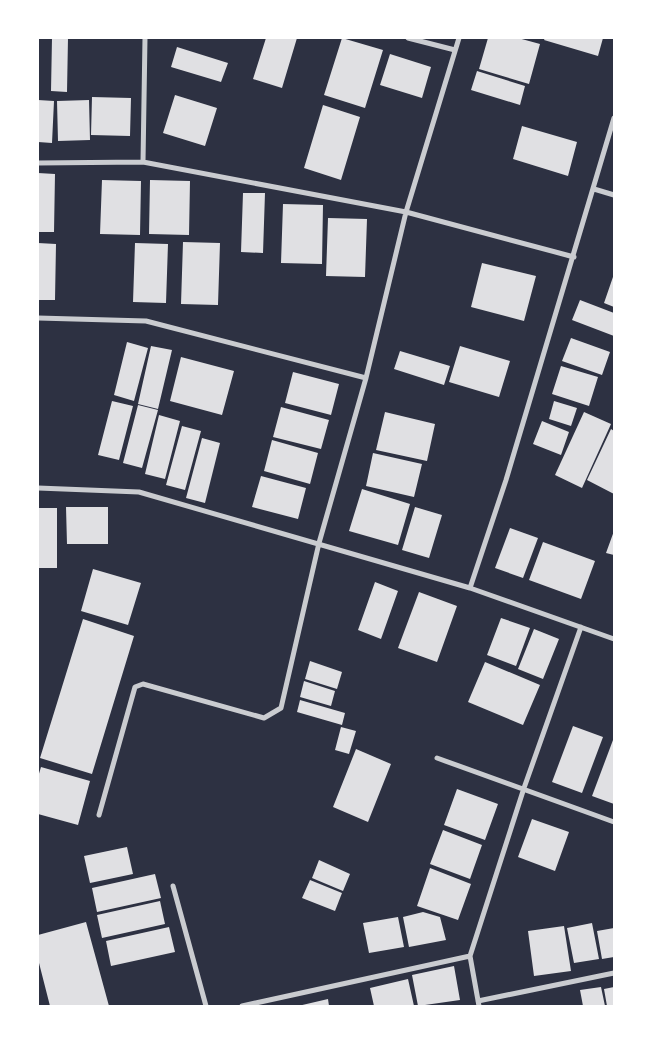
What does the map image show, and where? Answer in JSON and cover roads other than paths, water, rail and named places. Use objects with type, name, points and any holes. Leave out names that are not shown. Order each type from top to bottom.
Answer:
[{"type":"street","points":[[143,162],[145,38]]},
{"type":"street","points":[[408,38],[455,50]]},
{"type":"street","points":[[99,815],[135,687],[143,684],[264,718],[281,708],[319,542],[366,378],[406,212],[459,38]]},
{"type":"street","points":[[470,588],[506,480],[614,118]]},
{"type":"street","points":[[38,163],[143,162],[406,212],[574,256]]},
{"type":"street","points":[[594,189],[614,195]]},
{"type":"street","points":[[38,318],[146,321],[366,378]]},
{"type":"street","points":[[38,488],[140,492],[319,542],[470,588],[614,639]]},
{"type":"street","points":[[581,626],[524,788],[470,956],[478,1004],[614,973]]},
{"type":"street","points":[[437,758],[614,822]]},
{"type":"street","points":[[173,886],[206,1006]]},
{"type":"street","points":[[242,1006],[470,956]]}]
